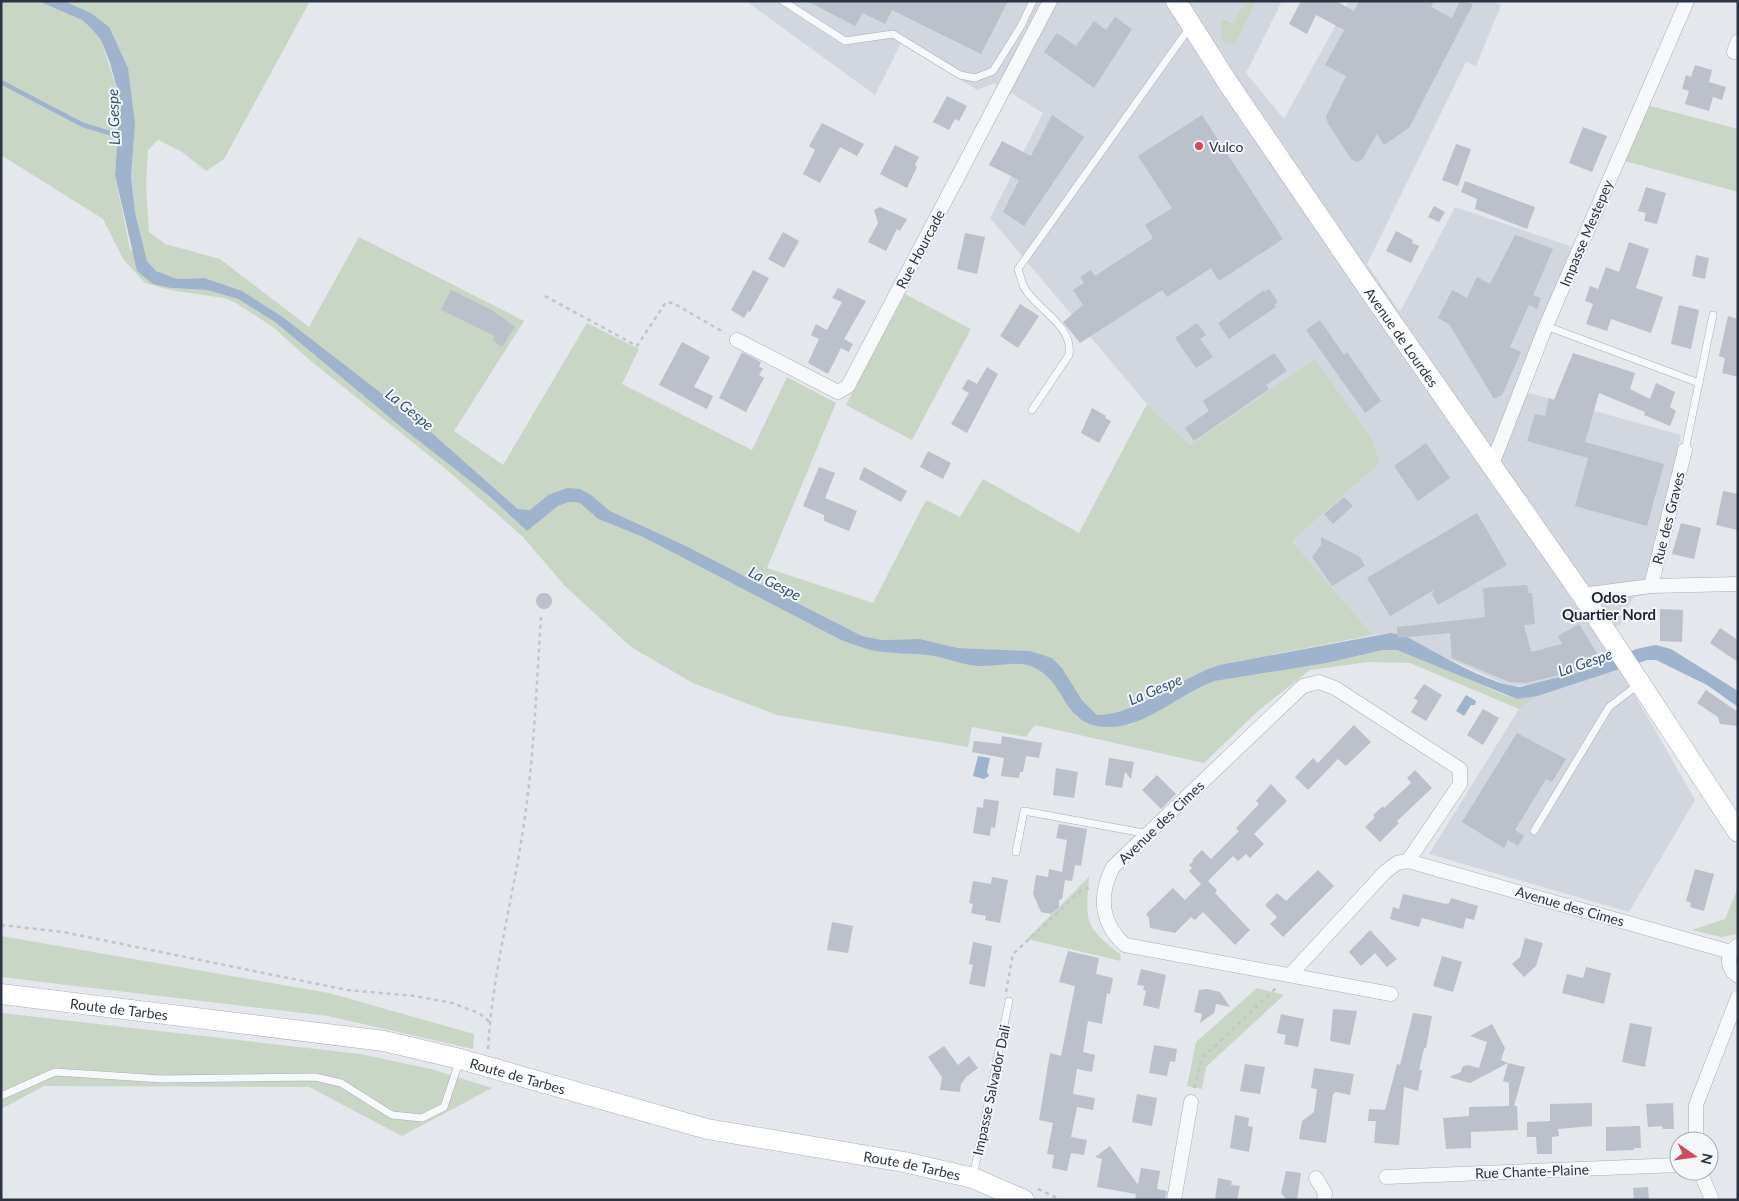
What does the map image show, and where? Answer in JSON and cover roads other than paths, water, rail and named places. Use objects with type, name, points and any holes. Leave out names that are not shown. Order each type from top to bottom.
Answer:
[{"type":"street","name":"Rue Hourcade","points":[[737,340],[838,392],[848,386],[1050,1]]},
{"type":"street","name":"Avenue de Lourdes","points":[[1176,1],[1228,82],[1490,467],[1582,595],[1738,832]]},
{"type":"street","name":"Impasse Mestepey","points":[[1490,467],[1546,326],[1687,1]]},
{"type":"street","points":[[1738,41],[1734,52],[1738,53]]},
{"type":"street","name":"Rue des Graves","points":[[1651,586],[1685,450]]},
{"type":"street","name":"Rue des Graves","points":[[1582,595],[1651,586],[1738,584]]},
{"type":"street","name":"Avenue des Cimes","points":[[1408,860],[1460,784],[1460,769],[1335,688],[1319,682],[1304,686],[1113,868],[1105,883],[1106,920],[1113,934],[1125,945],[1291,974],[1385,872],[1397,863],[1408,860],[1734,949]]},
{"type":"street","points":[[1734,949],[1729,966],[1738,976]]},
{"type":"street","points":[[1291,974],[1391,994]]},
{"type":"street","name":"Route de Tarbes","points":[[1,994],[384,1040],[460,1059],[708,1129],[766,1141],[869,1156],[973,1178],[1024,1200]]},
{"type":"street","points":[[1696,1131],[1696,1105],[1738,997]]},
{"type":"street","points":[[1174,1200],[1191,1102]]},
{"type":"street","name":"Rue Chante-Plaine","points":[[1386,1177],[1669,1165]]},
{"type":"street","points":[[1316,1178],[1325,1193],[1324,1200]]},
{"type":"street","points":[[1704,1181],[1712,1200]]},
{"type":"lane","points":[[783,1],[845,41],[893,34],[960,75],[975,78],[993,72],[1022,26],[1034,1]]},
{"type":"lane","points":[[1032,410],[1069,355],[1070,347],[1065,333],[1023,286],[1018,269],[1191,25]]},
{"type":"lane","points":[[1685,450],[1713,315]]},
{"type":"lane","points":[[1546,326],[1699,383]]},
{"type":"lane","points":[[1534,831],[1609,707],[1636,679]]},
{"type":"lane","points":[[1016,852],[1024,811],[1149,834]]},
{"type":"lane","name":"Impasse Salvador Dali","points":[[973,1178],[1010,1002]]},
{"type":"lane","points":[[1,1096],[54,1072],[162,1079],[315,1077],[341,1083],[392,1114],[422,1118],[444,1107],[460,1059]]},
{"type":"water","points":[[38,1],[64,1],[91,13],[109,27],[128,68],[135,124],[131,177],[135,212],[147,261],[156,271],[177,279],[204,278],[242,291],[284,318],[424,426],[518,509],[530,510],[548,495],[567,488],[580,489],[591,495],[610,511],[684,545],[862,636],[882,640],[920,639],[958,648],[1030,651],[1052,658],[1062,668],[1082,700],[1097,715],[1111,714],[1142,703],[1219,665],[1390,633],[1403,635],[1492,680],[1520,687],[1587,670],[1636,649],[1656,645],[1671,649],[1738,691],[1738,707],[1707,685],[1656,660],[1647,660],[1538,696],[1517,699],[1397,650],[1383,650],[1327,663],[1215,681],[1188,693],[1136,722],[1108,727],[1093,725],[1082,720],[1073,712],[1054,684],[1046,675],[1035,668],[1021,664],[973,665],[934,656],[870,650],[841,640],[643,537],[598,519],[580,503],[569,502],[558,506],[527,531],[488,495],[401,427],[275,322],[238,299],[207,290],[171,288],[153,284],[137,271],[115,175],[120,99],[110,63],[101,40],[82,20]]},
{"type":"water","points":[[1466,695],[1476,701],[1475,705],[1471,705],[1464,716],[1456,711]]},
{"type":"water","points":[[978,756],[990,758],[987,772],[989,776],[984,779],[973,776]]},
{"type":"waterway","name":"La Gespe","points":[[1,82],[83,125],[123,137]]},
{"type":"place","name":"Vulco","points":[[1199,146]]},
{"type":"district","name":"Odos Quartier Nord","points":[[1609,606]]}]
